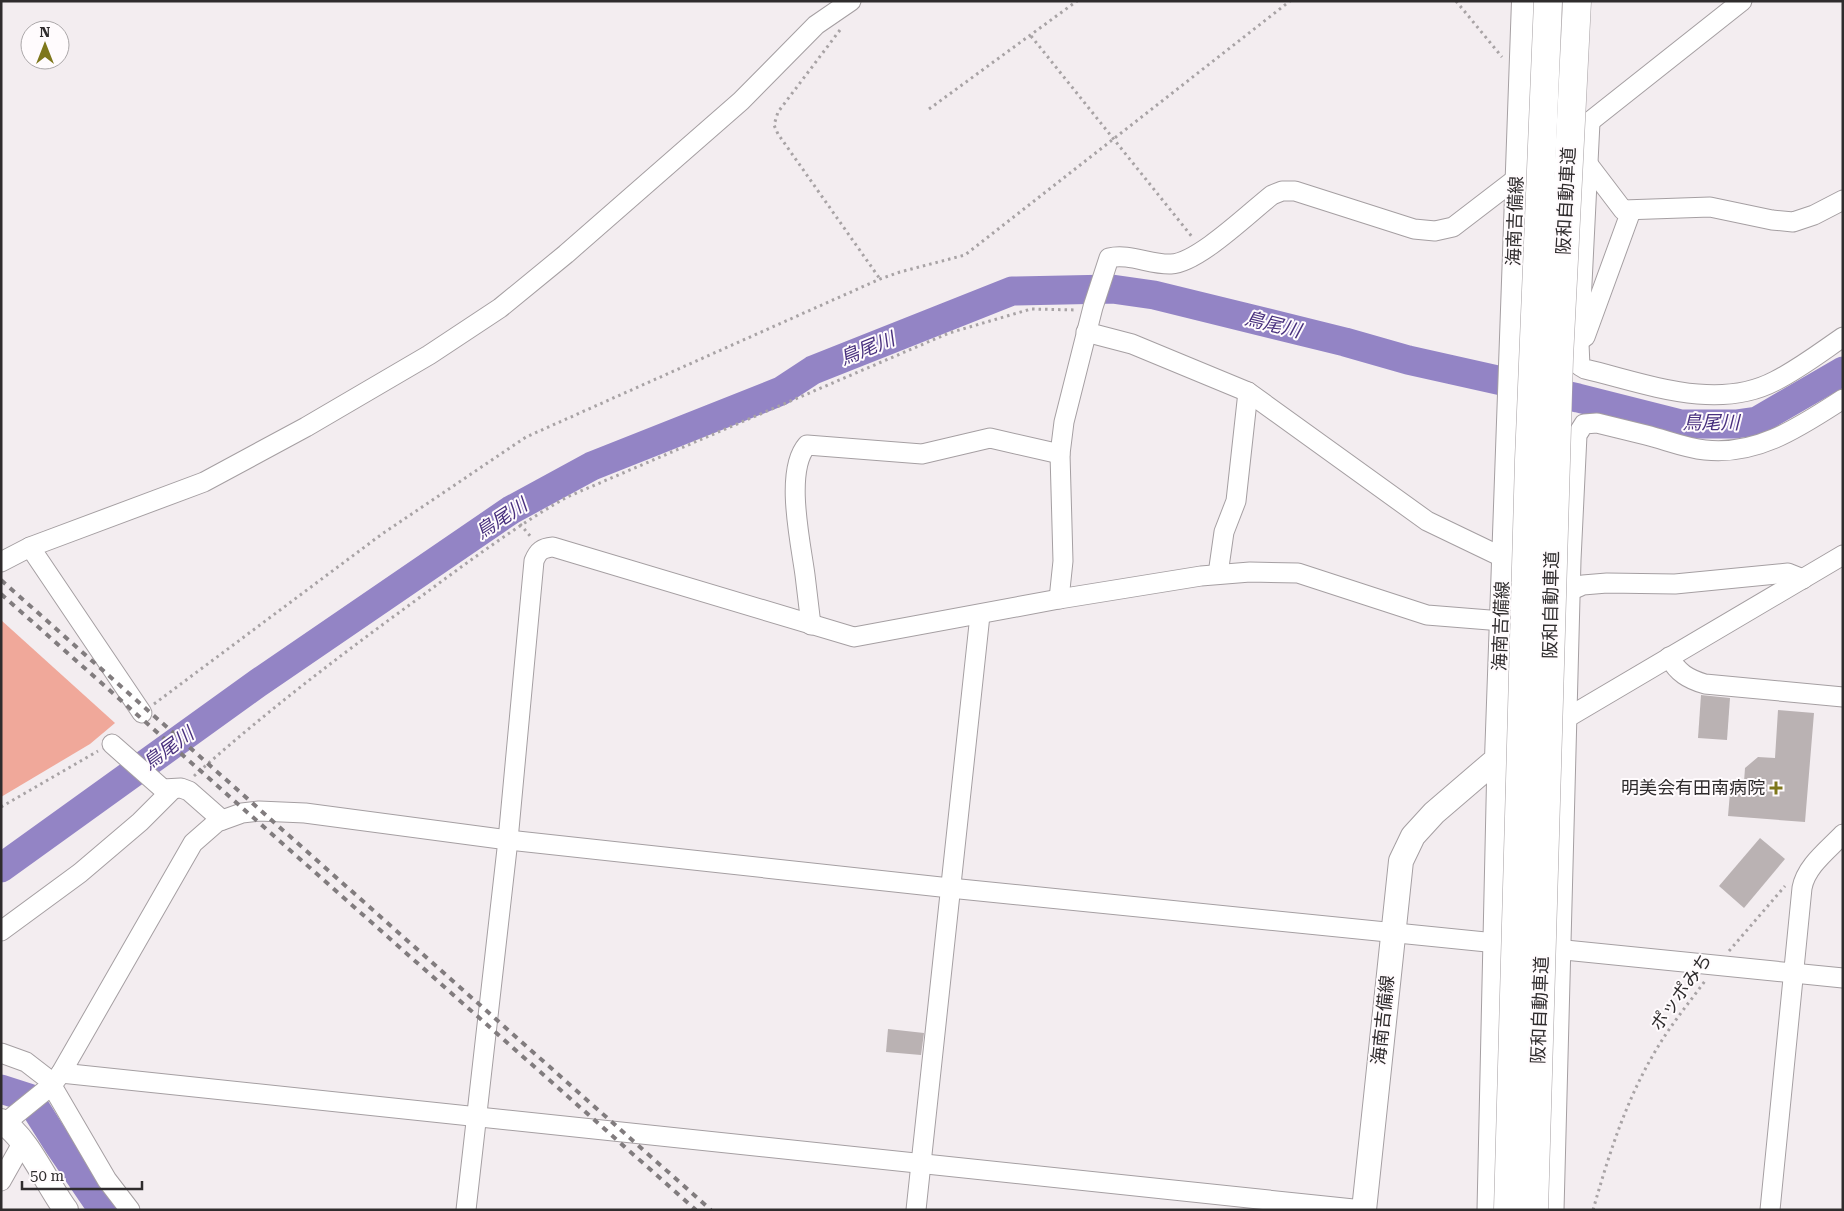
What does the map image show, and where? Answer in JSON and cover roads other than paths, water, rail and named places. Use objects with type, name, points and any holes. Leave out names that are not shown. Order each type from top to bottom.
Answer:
[{"type":"highway","name":"阪和自動車道","points":[[1508,1210],[1529,460],[1548,1]]},
{"type":"highway","name":"阪和自動車道","points":[[1534,1210],[1558,378],[1577,1]]},
{"type":"main road","name":"海南吉備線","points":[[1364,1210],[1401,860],[1413,836],[1434,813],[1496,759],[1524,1]]},
{"type":"main road","points":[[3,1122],[23,1142],[47,1184],[66,1210]]},
{"type":"street","points":[[1,562],[30,547],[204,482],[306,427],[429,355],[500,308],[566,254],[741,101],[816,25],[850,1]]},
{"type":"street","points":[[1060,599],[1063,561],[1060,454],[1064,422],[1092,310],[1107,262],[1110,258],[1121,257],[1168,264],[1179,263],[1203,250],[1272,195],[1282,190],[1295,191],[1414,229],[1434,231],[1453,227],[1590,122],[1742,1]]},
{"type":"street","points":[[1590,122],[1578,360],[1580,366],[1585,369],[1681,391],[1714,395],[1748,391],[1774,382],[1843,337]]},
{"type":"street","points":[[1588,164],[1623,210],[1710,207],[1772,220],[1793,222],[1814,215],[1843,200]]},
{"type":"street","points":[[1579,344],[1584,340],[1631,211]]},
{"type":"street","points":[[1086,332],[1132,344],[1248,392],[1428,521],[1504,558]]},
{"type":"street","points":[[1218,574],[1224,532],[1236,501],[1248,392]]},
{"type":"street","points":[[1554,1210],[1577,435],[1584,424],[1597,423],[1706,450],[1736,449],[1768,442],[1783,435],[1843,399]]},
{"type":"street","points":[[811,625],[800,547],[796,494],[801,455],[807,446],[922,454],[990,438],[1060,454]]},
{"type":"street","points":[[466,1210],[508,840],[534,561],[541,550],[553,546],[854,637],[1060,599],[1218,574],[1250,572],[1298,573],[1428,615],[1502,621]]},
{"type":"street","points":[[30,547],[142,713]]},
{"type":"street","points":[[1488,1210],[1496,759],[1843,555]]},
{"type":"street","points":[[1502,593],[1558,595],[1571,589],[1607,583],[1675,584],[1788,573],[1802,579]]},
{"type":"street","points":[[916,1210],[980,615]]},
{"type":"street","points":[[1670,657],[1677,670],[1690,680],[1705,684],[1843,697]]},
{"type":"street","points":[[112,744],[163,789],[189,791],[222,820]]},
{"type":"street","points":[[1,931],[80,873],[177,789]]},
{"type":"street","points":[[3,1122],[57,1079],[184,856],[206,829],[222,820],[242,813],[276,811],[508,840],[950,888],[1562,948],[1843,978]]},
{"type":"street","points":[[1770,1210],[1804,879],[1810,868],[1843,834]]},
{"type":"street","points":[[1,1053],[26,1062],[42,1073],[57,1079],[476,1116],[1364,1210]]},
{"type":"street","points":[[57,1079],[80,1138],[107,1180],[130,1210]]},
{"type":"street","points":[[1,1181],[23,1142]]},
{"type":"waterway","name":"鳥尾川","points":[[1,868],[258,683],[511,510],[592,466],[781,391],[813,370],[1012,291],[1112,289],[1154,295],[1345,342],[1408,360],[1578,398],[1681,424],[1736,424],[1757,421],[1843,371]]},
{"type":"waterway","points":[[1,1089],[29,1098],[103,1210]]},
{"type":"railway","points":[[1,580],[711,1210]]},
{"type":"railway","points":[[1,594],[696,1210]]},
{"type":"place","name":"明美会有田南病院","points":[[1776,788]]}]
